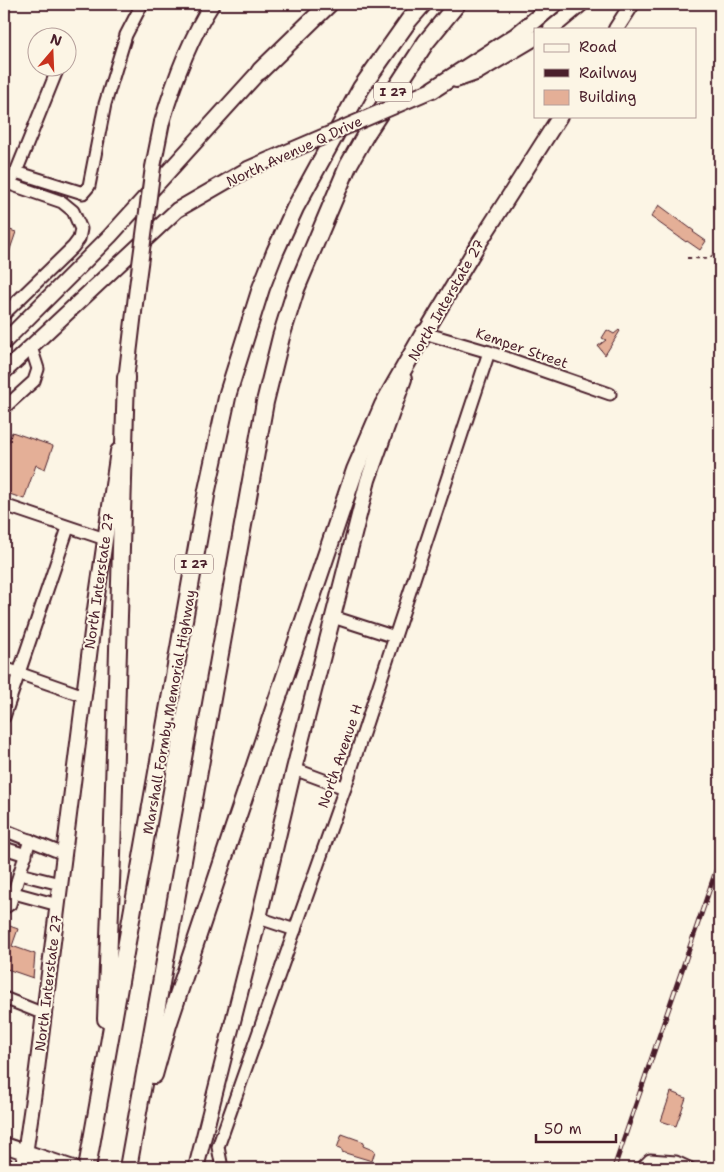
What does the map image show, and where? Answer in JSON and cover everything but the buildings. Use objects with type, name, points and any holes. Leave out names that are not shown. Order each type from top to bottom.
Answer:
[{"type":"highway","points":[[260,71],[329,4]]},
{"type":"highway","name":"Marshall Formby Memorial Highway","points":[[87,1168],[207,490],[228,393],[237,361],[261,288],[295,208],[361,88],[409,20],[423,4]]},
{"type":"highway","name":"I 27","points":[[128,1166],[265,402],[281,337],[296,289],[348,166],[366,134],[426,42],[457,4]]},
{"type":"highway","points":[[432,90],[516,36],[554,4]]},
{"type":"highway","points":[[128,1166],[168,1025],[349,488],[383,405],[424,332]]},
{"type":"highway","points":[[104,1072],[126,377]]},
{"type":"main road","name":"North Interstate 27","points":[[23,1168],[84,696],[118,453],[152,167],[162,122],[178,72],[193,38],[212,4]]},
{"type":"main road","points":[[4,342],[110,236],[320,4]]},
{"type":"main road","points":[[552,28],[581,4]]},
{"type":"main road","points":[[617,28],[632,4]]},
{"type":"main road","name":"North Avenue Q Drive","points":[[4,372],[177,210],[248,169],[476,72],[534,39]]},
{"type":"main road","name":"North Interstate 27","points":[[196,1168],[259,918],[294,769],[368,480],[407,370],[424,332],[559,118]]},
{"type":"main road","points":[[4,1145],[68,1166]]},
{"type":"main road","points":[[4,1166],[11,1168]]},
{"type":"street","points":[[16,172],[83,193],[87,190],[105,104],[126,34],[142,4]]},
{"type":"street","points":[[4,314],[79,240],[80,229],[72,211],[62,202],[6,183],[16,172],[54,78]]},
{"type":"street","name":"Kemper Street","points":[[424,332],[489,352],[610,394]]},
{"type":"street","points":[[4,408],[34,381],[38,369],[31,348]]},
{"type":"street","name":"North Avenue H","points":[[222,1168],[218,1147],[346,788],[489,352]]},
{"type":"street","points":[[4,506],[105,539]]},
{"type":"street","points":[[4,717],[68,528]]},
{"type":"street","points":[[333,616],[395,637]]},
{"type":"street","points":[[4,668],[84,696]]},
{"type":"street","points":[[294,769],[346,788]]},
{"type":"street","points":[[4,830],[64,854]]},
{"type":"street","points":[[4,908],[10,904],[30,840]]},
{"type":"street","points":[[4,848],[26,855]]},
{"type":"street","points":[[20,874],[60,884]]},
{"type":"street","points":[[14,893],[58,904]]},
{"type":"street","points":[[259,918],[295,930]]},
{"type":"street","points":[[4,998],[44,1014]]},
{"type":"street","points":[[642,1168],[650,1160],[676,1162],[689,1168]]},
{"type":"path","points":[[687,258],[705,260],[713,256],[720,245]]},
{"type":"railway","points":[[614,1168],[720,859]]}]
